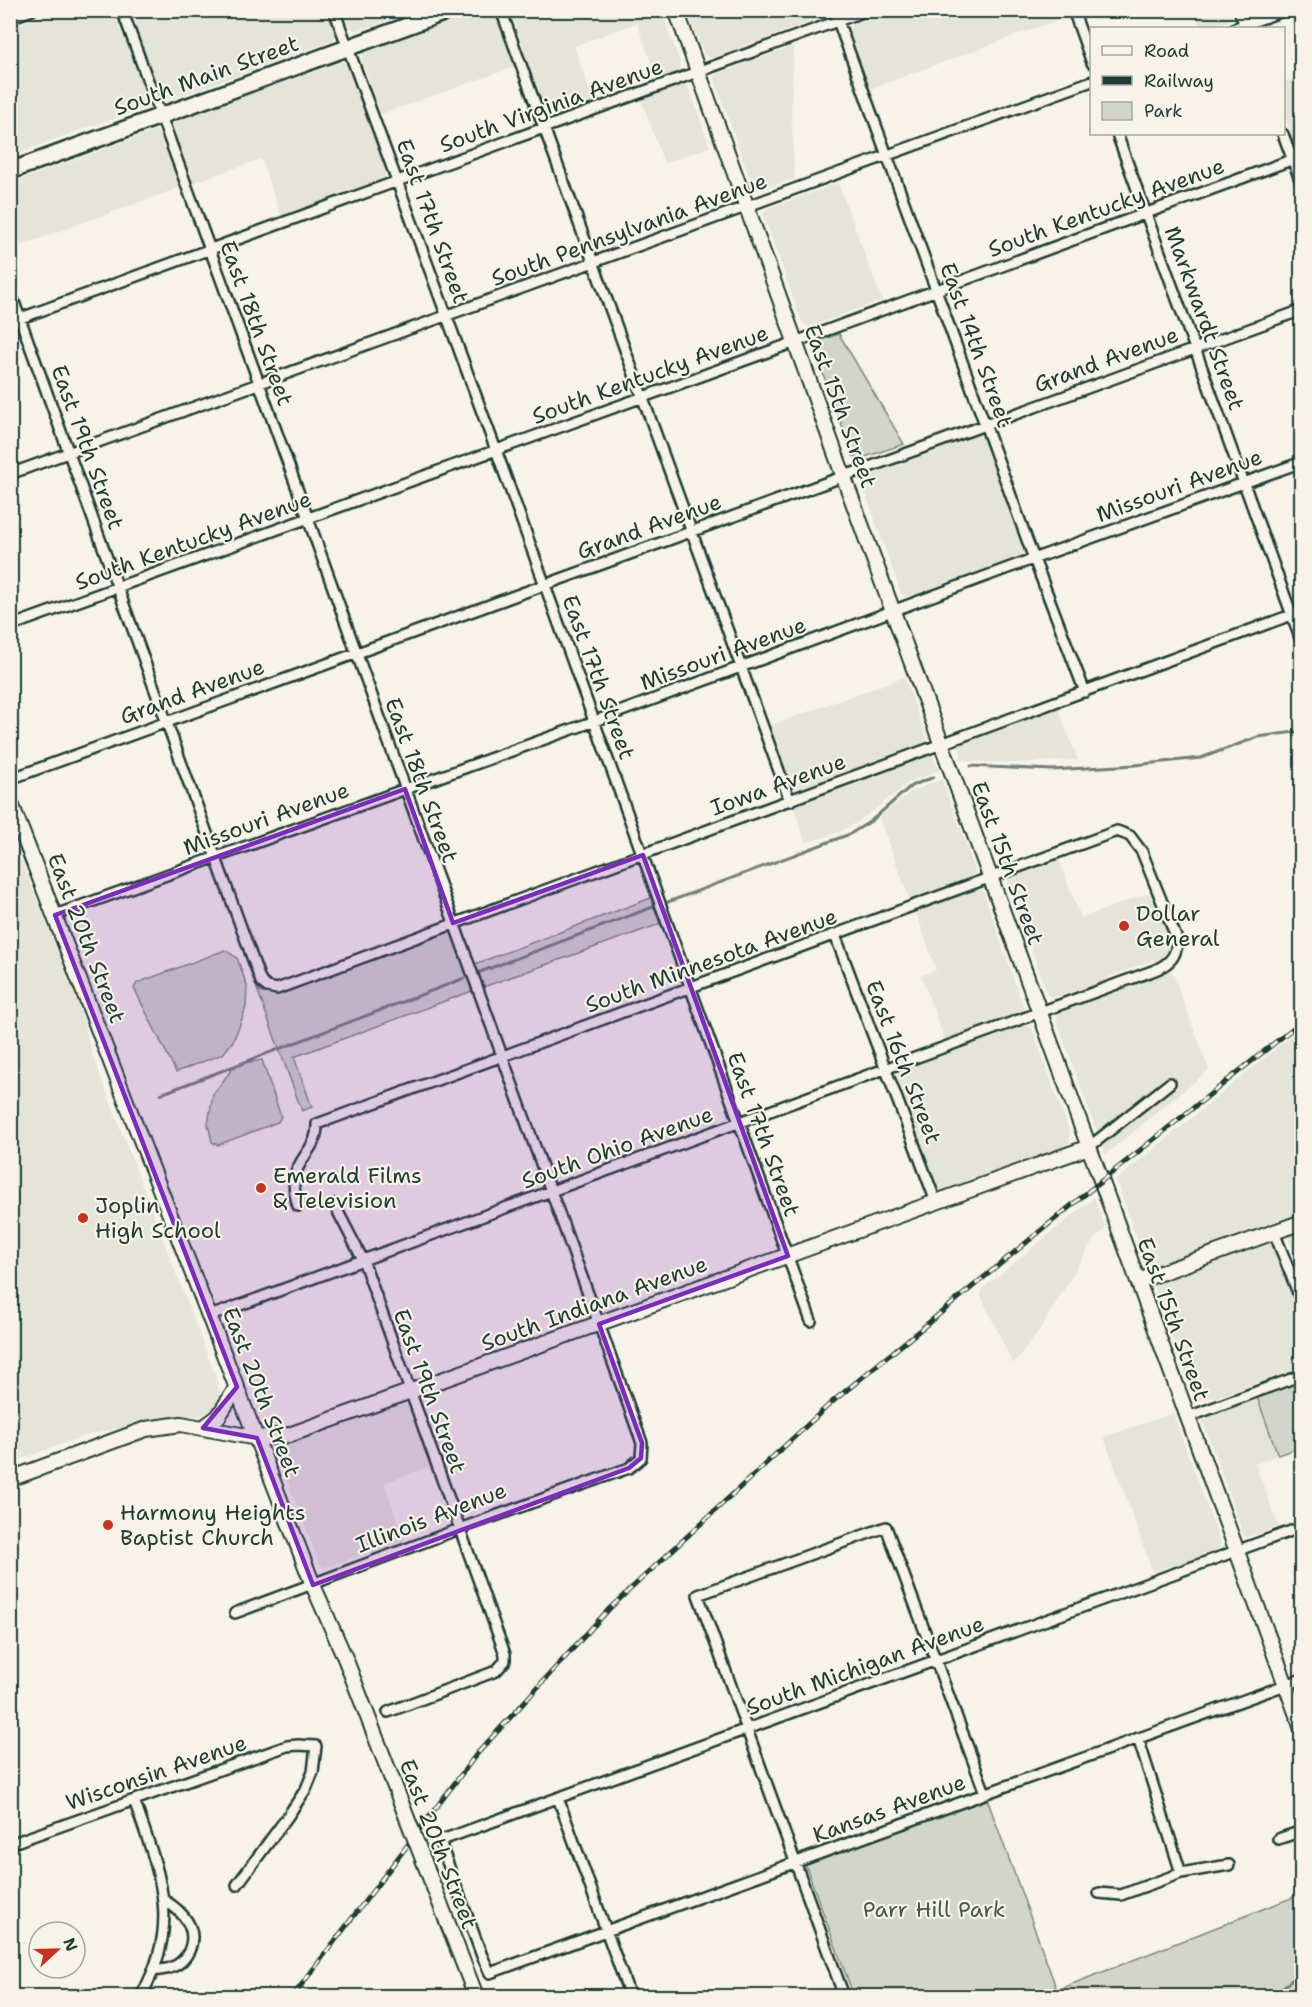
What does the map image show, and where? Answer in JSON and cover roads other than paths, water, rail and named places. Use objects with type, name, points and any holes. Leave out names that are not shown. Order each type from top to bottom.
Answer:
[{"type":"main road","name":"South Main Street","points":[[10,171],[451,10]]},
{"type":"main road","name":"East 15th Street","points":[[676,10],[843,475],[1302,1729]]},
{"type":"main road","name":"East 20th Street","points":[[10,801],[313,1585],[345,1658],[476,1996]]},
{"type":"main road","name":"South Indiana Avenue","points":[[10,1479],[146,1429],[181,1424],[257,1438],[289,1435],[1089,1147]]},
{"type":"main road","points":[[1138,1281],[1302,1222]]},
{"type":"main road","points":[[203,1428],[218,1417],[237,1387]]},
{"type":"street","points":[[10,18],[32,10]]},
{"type":"street","name":"East 18th Street","points":[[122,10],[642,1443],[641,1458]]},
{"type":"street","name":"East 17th Street","points":[[334,10],[812,1321]]},
{"type":"street","points":[[501,10],[790,801]]},
{"type":"street","name":"East 14th Street","points":[[834,10],[984,424],[1085,692]]},
{"type":"street","name":"South Virginia Avenue","points":[[10,322],[868,10]]},
{"type":"street","points":[[1073,10],[1090,57]]},
{"type":"street","points":[[1239,10],[1242,27],[1286,10]]},
{"type":"street","name":"South Pennsylvania Avenue","points":[[10,474],[1090,82]]},
{"type":"street","name":"Markwardt Street","points":[[1117,135],[1302,643]]},
{"type":"street","points":[[1284,135],[1297,158],[1302,185]]},
{"type":"street","name":"South Kentucky Avenue","points":[[10,626],[307,520],[1297,158]]},
{"type":"street","name":"East 19th Street","points":[[10,291],[261,981],[267,987]]},
{"type":"street","name":"Grand Avenue","points":[[10,779],[1302,310]]},
{"type":"street","name":"Missouri Avenue","points":[[55,915],[1302,462]]},
{"type":"street","name":"Iowa Avenue","points":[[267,987],[277,989],[1302,611]]},
{"type":"street","name":"South Minnesota Avenue","points":[[298,1206],[293,1177],[318,1132],[317,1124],[1117,831],[1130,836],[1137,843],[1146,862],[1176,937],[1176,950],[1170,961]]},
{"type":"street","name":"East 16th Street","points":[[836,935],[936,1202]]},
{"type":"street","name":"South Ohio Avenue","points":[[210,1316],[1040,1013],[1155,970],[1170,961]]},
{"type":"street","name":"South Indiana Avenue","points":[[1089,1147],[1170,1083]]},
{"type":"street","name":"East 19th Street","points":[[334,1204],[363,1260],[409,1393],[504,1646],[505,1661],[496,1671],[388,1712]]},
{"type":"street","points":[[1274,1232],[1302,1303]]},
{"type":"street","points":[[1188,1417],[1302,1375]]},
{"type":"street","name":"Illinois Avenue","points":[[235,1613],[459,1528],[629,1468],[641,1458]]},
{"type":"street","points":[[844,1996],[698,1595],[886,1527],[985,1793]]},
{"type":"street","name":"South Michigan Avenue","points":[[490,1973],[446,1863],[441,1840],[1302,1527]]},
{"type":"street","name":"Kansas Avenue","points":[[490,1973],[1302,1679]]},
{"type":"street","points":[[1138,1738],[1181,1873]]},
{"type":"street","name":"Wisconsin Avenue","points":[[10,1844],[287,1746],[298,1744],[316,1746],[311,1778],[306,1789],[237,1885]]},
{"type":"street","points":[[558,1798],[630,1996]]},
{"type":"street","points":[[134,1800],[160,1876],[164,1900],[163,1937],[153,1971],[141,1996]]},
{"type":"street","points":[[1278,1839],[1302,1831]]},
{"type":"street","points":[[1099,1893],[1121,1895],[1181,1873],[1229,1865]]},
{"type":"street","points":[[153,1971],[178,1964],[186,1957],[192,1938],[191,1928],[185,1918],[178,1909],[164,1900]]},
{"type":"waterway","points":[[971,766],[1052,770],[1135,765],[1201,758],[1258,737],[1302,731]]},
{"type":"waterway","points":[[668,902],[850,834],[871,821],[911,786],[934,777]]},
{"type":"waterway","points":[[480,972],[653,907]]},
{"type":"waterway","points":[[161,1094],[465,978]]},
{"type":"waterway","points":[[1272,1996],[1302,1972]]},
{"type":"railway","points":[[293,1996],[476,1755],[610,1608],[831,1403],[1089,1191],[1302,1021]]},
{"type":"place","name":"Dollar General","points":[[1124,926]]},
{"type":"place","name":"Emerald Films & Television","points":[[261,1188]]},
{"type":"place","name":"Joplin High School","points":[[83,1218]]},
{"type":"place","name":"Harmony Heights Baptist Church","points":[[108,1525]]},
{"type":"park label","name":"Parr Hill Park","points":[[934,1909]]}]
